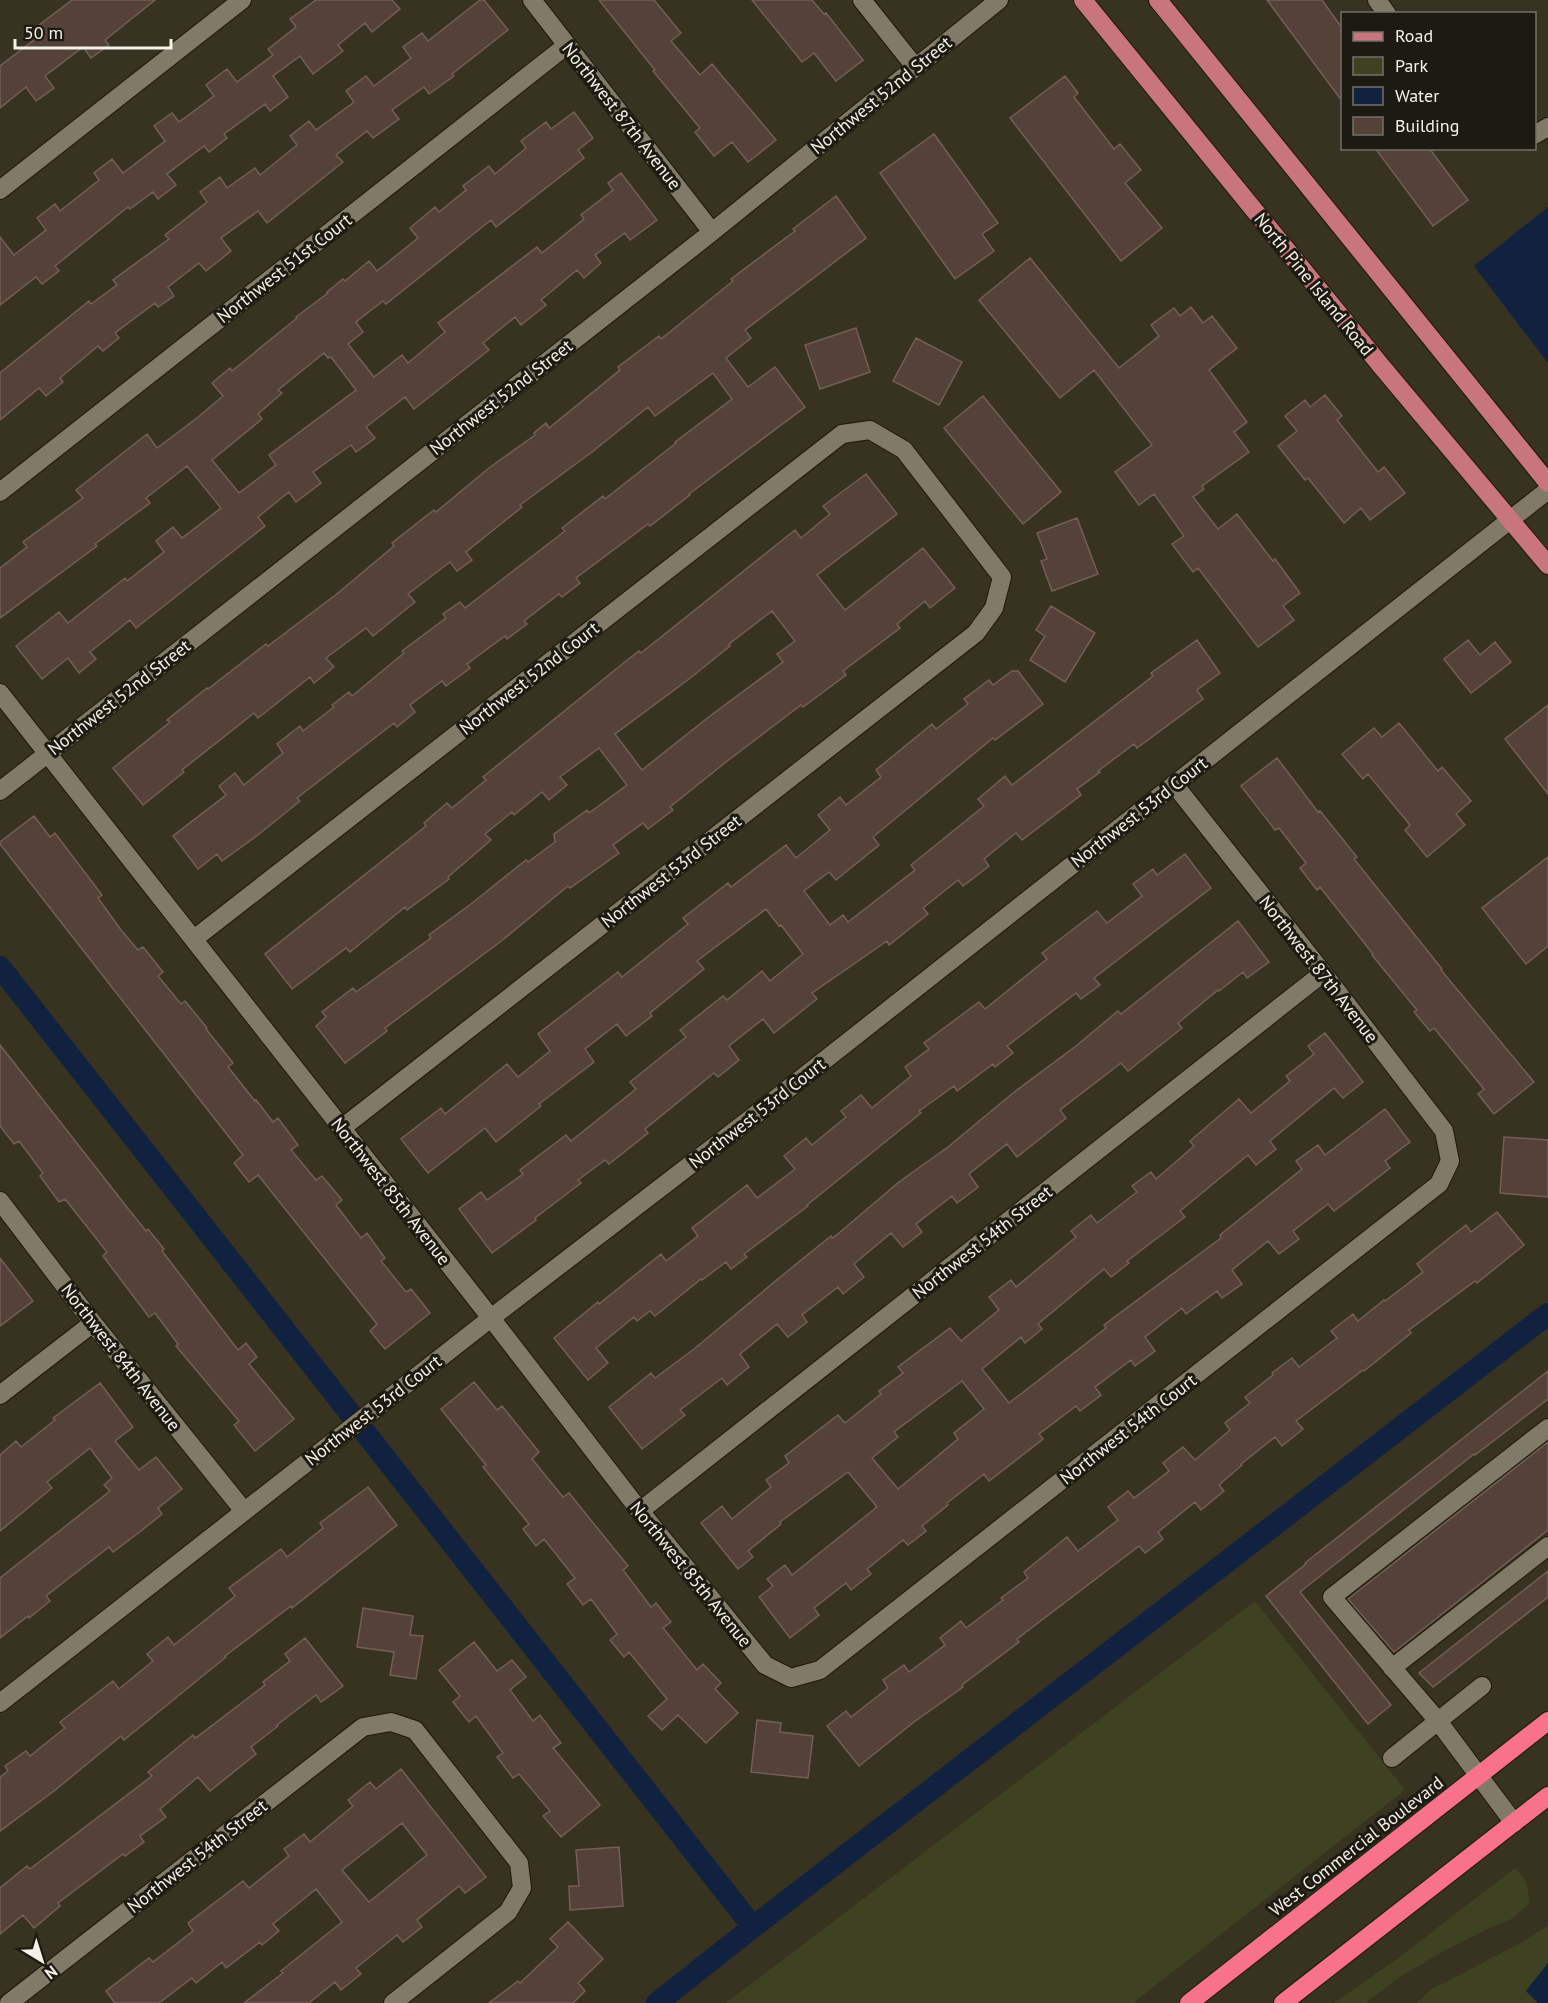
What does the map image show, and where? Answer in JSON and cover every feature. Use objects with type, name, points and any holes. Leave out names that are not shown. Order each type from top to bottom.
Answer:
[{"type":"highway","name":"West Commercial Boulevard","points":[[1189,2003],[1548,1721]]},
{"type":"highway","points":[[1283,2003],[1548,1796]]},
{"type":"main road","name":"North Pine Island Road","points":[[1083,0],[1382,367],[1548,565]]},
{"type":"main road","points":[[1158,0],[1548,483]]},
{"type":"street","points":[[0,190],[242,0]]},
{"type":"street","name":"Northwest 87th Avenue","points":[[532,0],[712,232]]},
{"type":"street","points":[[862,0],[916,68]]},
{"type":"street","name":"Northwest 52nd Street","points":[[0,791],[712,232],[999,0]]},
{"type":"street","name":"Northwest 51st Court","points":[[0,492],[567,45]]},
{"type":"street","name":"Northwest 52nd Court","points":[[194,939],[842,435],[870,430],[904,450],[1002,577],[994,608]]},
{"type":"street","points":[[1512,520],[1548,490]]},
{"type":"street","name":"Northwest 53rd Court","points":[[0,1703],[491,1318],[760,1111],[1512,520]]},
{"type":"street","name":"Northwest 53rd Street","points":[[342,1128],[976,633],[994,608]]},
{"type":"street","name":"Northwest 85th Avenue","points":[[0,693],[640,1511],[765,1665],[791,1678]]},
{"type":"street","name":"Northwest 87th Avenue","points":[[1174,784],[1444,1131],[1450,1161]]},
{"type":"street","name":"Northwest 54th Street","points":[[640,1511],[1323,973]]},
{"type":"street","name":"Northwest 54th Court","points":[[791,1678],[820,1670],[858,1641],[1438,1184],[1450,1161]]},
{"type":"street","name":"Northwest 84th Avenue","points":[[0,1201],[93,1323],[244,1511]]},
{"type":"street","points":[[0,1395],[93,1323]]},
{"type":"street","points":[[1514,1823],[1438,1721],[1332,1598],[1548,1428]]},
{"type":"street","points":[[1392,1668],[1548,1546]]},
{"type":"street","points":[[1392,1758],[1482,1686]]},
{"type":"street","name":"Northwest 54th Street","points":[[9,2003],[363,1727],[391,1722],[415,1730],[519,1863],[522,1888],[508,1912],[393,2003]]},
{"type":"green space","points":[[1255,1601],[1405,1790],[1133,2003],[726,2003]]},
{"type":"green space","points":[[1515,1868],[1526,1881],[1530,1903],[1510,1920],[1446,1950],[1401,1976],[1365,2003],[1334,2003],[1397,1959]]},
{"type":"green space","points":[[1548,1926],[1548,1963],[1526,1991],[1538,2003],[1417,2003],[1430,1990],[1519,1944]]},
{"type":"water","points":[[1548,207],[1548,363],[1474,266]]},
{"type":"water","points":[[1548,1963],[1548,2003],[1538,2003],[1526,1991]]},
{"type":"building","points":[[72,0],[155,0],[105,40],[109,45],[91,58],[83,47],[45,76],[54,88],[36,101],[26,87],[0,108],[0,66],[39,36],[34,29]]},
{"type":"building","points":[[316,0],[392,0],[400,9],[372,32],[365,23],[338,45],[343,51],[313,74],[300,56],[273,76],[288,97],[270,111],[265,104],[224,134],[227,138],[209,152],[204,146],[167,174],[176,185],[158,199],[153,192],[130,209],[128,207],[55,266],[59,271],[42,284],[36,277],[0,305],[0,237],[14,255],[46,230],[37,218],[55,204],[60,211],[99,180],[94,173],[112,159],[123,173],[165,141],[154,126],[172,113],[179,122],[214,96],[206,85],[227,69],[237,82],[273,55],[268,49],[296,27],[290,19]]},
{"type":"building","points":[[480,0],[484,0],[508,30],[429,94],[424,87],[392,110],[399,119],[373,138],[367,131],[336,155],[343,162],[267,223],[258,211],[221,238],[231,251],[206,271],[199,263],[168,287],[174,296],[158,307],[155,303],[115,333],[119,338],[103,351],[98,346],[60,378],[63,382],[46,396],[39,388],[0,420],[0,373],[89,301],[91,304],[117,285],[113,280],[169,239],[165,235],[207,202],[200,192],[220,177],[227,188],[255,168],[260,175],[297,145],[290,136],[309,121],[316,130],[354,102],[346,91],[366,76],[374,86],[411,58],[403,47],[422,33],[428,41]]},
{"type":"building","points":[[599,0],[654,0],[681,33],[671,41],[700,75],[712,64],[776,140],[748,162],[732,142],[714,156],[695,132],[700,128]]},
{"type":"building","points":[[752,0],[812,0],[824,14],[826,13],[863,60],[836,81],[814,53],[802,62]]},
{"type":"building","points":[[1267,0],[1322,0],[1341,27],[1341,100]]},
{"type":"building","points":[[1065,76],[1078,93],[1074,97],[1114,149],[1120,144],[1141,170],[1125,183],[1162,228],[1121,261],[1010,118]]},
{"type":"building","points":[[574,112],[593,138],[578,150],[584,158],[496,227],[491,220],[386,304],[383,301],[356,322],[363,332],[348,344],[374,377],[402,355],[408,363],[445,332],[438,323],[537,247],[542,253],[584,219],[581,215],[613,190],[608,183],[621,173],[657,220],[630,240],[625,233],[595,255],[601,263],[584,278],[577,270],[541,300],[546,305],[521,325],[515,317],[483,343],[489,350],[414,409],[405,397],[366,427],[375,438],[356,452],[351,445],[313,472],[321,483],[296,502],[289,492],[258,517],[265,526],[136,628],[130,620],[90,652],[96,659],[79,673],[68,658],[42,679],[16,646],[59,612],[68,623],[125,578],[127,581],[164,552],[156,541],[173,527],[182,538],[221,508],[187,466],[146,498],[150,503],[95,544],[97,546],[0,618],[0,568],[27,547],[23,542],[83,498],[76,490],[147,434],[157,448],[197,418],[223,396],[212,383],[230,368],[232,371],[343,279],[345,281],[369,261],[377,271],[418,238],[410,228],[435,207],[439,212],[466,190],[463,186],[489,166],[495,174],[526,148],[521,141],[546,122],[551,129]],"holes":[[[324,353],[328,358],[331,357],[356,390],[269,455],[276,465],[239,493],[212,460],[262,419],[258,414],[282,393],[278,390]]]},
{"type":"building","points":[[934,134],[998,223],[982,234],[994,251],[955,279],[880,173]]},
{"type":"building","points":[[1376,150],[1430,150],[1468,200],[1433,226]]},
{"type":"building","points":[[836,196],[866,238],[745,330],[751,338],[726,358],[748,387],[775,367],[805,407],[650,526],[648,524],[576,578],[580,583],[562,597],[559,594],[524,621],[527,624],[507,639],[505,636],[467,664],[470,668],[446,686],[442,681],[410,705],[415,712],[397,727],[394,723],[297,798],[300,801],[258,835],[222,861],[217,854],[198,869],[173,836],[226,795],[219,786],[235,773],[244,785],[283,753],[277,744],[300,726],[303,731],[349,692],[352,696],[404,653],[402,651],[446,618],[443,614],[460,602],[465,608],[565,531],[562,528],[603,496],[605,499],[732,399],[713,373],[655,416],[648,407],[520,505],[522,507],[466,552],[472,560],[457,571],[450,562],[408,594],[415,602],[373,636],[366,628],[326,658],[334,667],[314,683],[310,677],[258,718],[254,713],[182,770],[184,772],[143,805],[113,768],[170,722],[167,720],[207,688],[266,644],[268,646],[338,593],[394,546],[392,543],[535,435],[534,433],[546,423],[549,428],[620,370],[618,367],[659,336],[661,339],[733,281],[731,279],[795,231],[793,229]]},
{"type":"building","points":[[1030,258],[1119,368],[1159,336],[1151,325],[1174,308],[1180,316],[1191,307],[1203,323],[1212,316],[1237,348],[1209,370],[1247,422],[1234,432],[1249,452],[1202,486],[1204,489],[1193,497],[1218,529],[1237,514],[1300,593],[1283,606],[1294,620],[1258,647],[1198,568],[1193,572],[1172,544],[1184,536],[1154,494],[1139,505],[1115,472],[1152,445],[1094,370],[1060,398],[979,300]]},
{"type":"building","points":[[856,328],[870,372],[820,389],[805,345]]},
{"type":"building","points":[[916,338],[962,362],[939,405],[893,381]]},
{"type":"building","points":[[1325,395],[1342,416],[1337,420],[1378,472],[1384,467],[1405,493],[1370,520],[1361,508],[1344,523],[1308,478],[1305,480],[1278,446],[1297,431],[1285,416],[1305,400],[1310,407]]},
{"type":"building","points":[[983,396],[1061,492],[1023,524],[944,428]]},
{"type":"building","points":[[866,474],[897,514],[817,575],[845,610],[923,548],[955,588],[930,608],[925,601],[897,624],[900,628],[843,671],[846,675],[803,707],[801,705],[726,762],[670,807],[673,810],[648,829],[643,823],[613,845],[619,853],[570,888],[568,886],[500,942],[385,1028],[387,1031],[345,1063],[316,1026],[326,1017],[322,1012],[353,988],[356,992],[431,938],[429,935],[526,860],[528,862],[555,842],[554,834],[587,810],[589,813],[627,785],[599,748],[560,777],[567,785],[549,800],[542,792],[514,815],[512,812],[485,834],[491,840],[448,877],[449,879],[407,910],[405,907],[350,952],[346,948],[292,989],[265,954],[426,826],[424,823],[447,803],[452,808],[486,780],[483,777],[626,661],[639,651],[641,653],[795,530],[801,538],[830,514],[823,506]],"holes":[[[772,611],[795,641],[777,654],[783,662],[642,770],[615,734],[689,679]]]},
{"type":"building","points":[[1077,518],[1098,574],[1052,591],[1041,561],[1047,559],[1037,533]]},
{"type":"building","points":[[1051,606],[1095,633],[1065,682],[1030,660],[1045,636],[1036,630]]},
{"type":"building","points":[[1197,640],[1220,673],[1197,690],[1203,699],[1137,748],[1134,744],[1098,771],[1100,772],[1077,789],[1081,795],[1022,840],[1016,833],[984,859],[989,866],[963,886],[958,880],[923,908],[928,914],[889,945],[887,941],[812,993],[817,999],[774,1033],[763,1019],[729,1046],[739,1060],[718,1077],[714,1073],[645,1129],[648,1133],[609,1164],[605,1160],[578,1180],[581,1183],[492,1253],[459,1209],[481,1192],[487,1200],[523,1174],[520,1170],[566,1135],[571,1141],[636,1089],[630,1082],[686,1037],[680,1030],[723,996],[727,1000],[762,971],[770,981],[803,954],[781,925],[779,926],[766,909],[697,961],[704,969],[650,1013],[652,1016],[626,1036],[617,1024],[585,1049],[594,1062],[539,1104],[541,1106],[496,1142],[485,1128],[428,1173],[401,1139],[441,1108],[445,1114],[507,1064],[518,1077],[550,1051],[538,1034],[618,972],[622,977],[688,924],[683,918],[728,883],[731,887],[786,845],[796,858],[830,830],[818,815],[840,797],[846,805],[881,777],[876,770],[932,724],[936,729],[968,704],[964,699],[989,680],[993,685],[1012,671],[1018,671],[1043,704],[995,740],[993,738],[873,837],[879,845],[836,880],[829,872],[804,891],[830,925],[843,915],[848,922],[915,870],[911,865],[984,806],[978,799],[1005,776],[1012,785],[1153,676],[1151,673]]},
{"type":"building","points":[[1468,640],[1480,655],[1495,642],[1511,662],[1471,693],[1444,659]]},
{"type":"building","points":[[1548,705],[1548,794],[1505,739]]},
{"type":"building","points":[[1399,723],[1438,771],[1442,767],[1471,801],[1456,814],[1465,825],[1427,857],[1405,830],[1410,825],[1368,774],[1363,779],[1342,754],[1374,728],[1382,737]]},
{"type":"building","points":[[1277,758],[1318,812],[1320,811],[1357,857],[1354,859],[1441,970],[1534,1082],[1494,1114],[1478,1094],[1484,1089],[1434,1028],[1430,1031],[1414,1012],[1417,1010],[1320,887],[1317,890],[1300,868],[1306,863],[1279,828],[1275,830],[1241,786]]},
{"type":"building","points":[[34,816],[50,837],[55,833],[102,895],[98,898],[121,930],[138,950],[143,947],[163,972],[158,976],[181,1004],[185,1001],[207,1028],[233,1063],[228,1067],[255,1101],[273,1122],[278,1118],[298,1145],[291,1150],[316,1180],[322,1176],[342,1200],[336,1205],[361,1238],[367,1233],[385,1258],[381,1261],[406,1292],[411,1289],[430,1313],[385,1349],[370,1331],[377,1324],[258,1175],[249,1182],[234,1163],[243,1155],[0,844]]},
{"type":"building","points":[[1185,854],[1211,888],[1094,978],[1100,985],[1081,999],[1076,993],[1007,1046],[1013,1053],[995,1067],[993,1064],[957,1091],[954,1086],[919,1111],[921,1113],[808,1206],[744,1254],[747,1257],[731,1269],[726,1262],[655,1316],[650,1311],[637,1321],[634,1317],[596,1348],[608,1363],[588,1380],[554,1338],[661,1254],[666,1261],[698,1236],[692,1228],[747,1185],[757,1198],[795,1169],[784,1156],[806,1138],[812,1145],[846,1117],[841,1111],[861,1095],[872,1108],[911,1076],[905,1067],[929,1049],[924,1043],[979,1002],[985,1009],[1047,959],[1042,953],[1097,911],[1107,923],[1142,896],[1133,884],[1153,869],[1157,875]]},
{"type":"building","points":[[1548,857],[1548,946],[1526,964],[1482,908]]},
{"type":"building","points":[[1238,921],[1269,962],[1247,978],[1243,972],[1218,990],[1178,1023],[1182,1028],[1128,1071],[1121,1063],[1060,1110],[1066,1118],[1017,1157],[1007,1144],[969,1174],[978,1187],[957,1203],[952,1196],[916,1224],[922,1232],[903,1247],[891,1233],[854,1264],[864,1277],[843,1294],[838,1287],[802,1315],[807,1322],[788,1337],[777,1324],[740,1354],[749,1367],[727,1385],[722,1378],[680,1410],[685,1415],[642,1449],[609,1407],[651,1373],[655,1378],[694,1349],[899,1182],[948,1147],[1118,1011],[1121,1014]]},
{"type":"building","points":[[1325,1033],[1363,1082],[1343,1098],[1334,1088],[1270,1141],[1276,1149],[1256,1165],[1248,1155],[1180,1211],[1185,1217],[1127,1261],[1129,1263],[1111,1277],[1104,1269],[1038,1324],[1042,1329],[1025,1343],[1021,1337],[982,1369],[1009,1403],[1106,1328],[1104,1325],[1221,1238],[1220,1235],[1302,1169],[1296,1161],[1318,1145],[1325,1155],[1385,1109],[1410,1142],[1385,1161],[1390,1168],[1334,1211],[1328,1204],[1293,1231],[1299,1239],[1279,1254],[1268,1241],[1232,1270],[1242,1284],[1222,1298],[1217,1291],[1186,1314],[1182,1308],[1145,1337],[1155,1351],[1135,1366],[1131,1360],[1095,1387],[1101,1395],[1080,1411],[1076,1406],[1039,1434],[1043,1439],[989,1481],[984,1474],[947,1503],[948,1505],[922,1526],[926,1531],[908,1545],[903,1540],[867,1569],[871,1574],[851,1590],[846,1583],[814,1608],[819,1615],[790,1638],[759,1597],[773,1586],[767,1579],[785,1565],[792,1575],[877,1507],[848,1472],[780,1522],[781,1524],[748,1551],[753,1557],[738,1569],[701,1523],[722,1506],[732,1519],[771,1487],[766,1480],[789,1463],[785,1456],[838,1415],[845,1423],[881,1394],[879,1391],[903,1373],[898,1367],[950,1328],[961,1341],[999,1310],[989,1297],[1011,1280],[1016,1287],[1076,1237],[1071,1231],[1091,1215],[1097,1223],[1137,1192],[1132,1186],[1151,1172],[1156,1179],[1194,1146],[1190,1141],[1239,1099],[1251,1113],[1290,1081],[1286,1076],[1314,1054],[1308,1046]],"holes":[[[962,1381],[984,1409],[954,1433],[958,1439],[898,1489],[872,1458],[898,1437],[894,1432]]]},
{"type":"building","points":[[0,1045],[146,1231],[148,1229],[164,1249],[162,1251],[238,1350],[246,1343],[257,1357],[249,1364],[294,1419],[255,1451],[234,1425],[239,1421],[176,1346],[178,1344],[155,1313],[149,1317],[103,1256],[107,1252],[65,1199],[59,1202],[40,1176],[43,1173],[19,1141],[14,1144],[0,1126]]},
{"type":"building","points":[[1504,1137],[1548,1140],[1548,1197],[1500,1193]]},
{"type":"building","points":[[1497,1212],[1524,1245],[1477,1283],[1475,1281],[1409,1330],[1411,1333],[1364,1371],[1296,1421],[1303,1429],[1282,1446],[1275,1437],[1241,1464],[1219,1485],[1224,1491],[1201,1510],[1195,1502],[1158,1532],[1163,1539],[1145,1553],[1139,1546],[1017,1639],[1019,1642],[859,1766],[827,1726],[846,1711],[851,1717],[888,1688],[883,1680],[904,1665],[909,1672],[945,1645],[940,1638],[961,1621],[966,1628],[1003,1600],[1001,1598],[1028,1578],[1024,1572],[1067,1537],[1078,1551],[1118,1520],[1108,1507],[1128,1491],[1134,1498],[1169,1471],[1163,1463],[1183,1447],[1195,1460],[1230,1430],[1225,1423],[1250,1403],[1245,1397],[1273,1375],[1272,1373],[1292,1358],[1299,1367],[1337,1338],[1331,1331],[1353,1314],[1358,1321],[1423,1272],[1417,1264],[1466,1225],[1471,1232]]},
{"type":"building","points":[[0,1258],[33,1301],[0,1326]]},
{"type":"building","points":[[1548,1371],[1548,1399],[1474,1454],[1300,1592],[1391,1705],[1368,1724],[1266,1596]]},
{"type":"building","points":[[474,1382],[497,1410],[502,1406],[539,1452],[532,1459],[563,1497],[569,1493],[628,1566],[623,1570],[651,1607],[656,1603],[671,1622],[663,1628],[697,1670],[703,1664],[721,1683],[715,1689],[738,1713],[706,1743],[678,1715],[662,1730],[648,1716],[667,1699],[629,1652],[624,1657],[610,1640],[617,1634],[591,1599],[583,1605],[567,1584],[575,1578],[544,1539],[536,1546],[523,1529],[529,1524],[483,1467],[486,1465],[441,1409]]},
{"type":"building","points":[[100,1383],[133,1427],[115,1441],[139,1470],[156,1457],[182,1489],[158,1508],[162,1514],[113,1552],[109,1547],[46,1596],[50,1601],[0,1638],[0,1578],[110,1491],[104,1485],[112,1478],[90,1448],[47,1482],[52,1488],[0,1531],[0,1455],[16,1441],[21,1447],[55,1420],[53,1418]]},
{"type":"building","points":[[1548,1442],[1548,1530],[1394,1652],[1348,1599]]},
{"type":"building","points":[[368,1487],[397,1525],[292,1608],[291,1606],[225,1656],[124,1740],[121,1736],[54,1791],[0,1831],[0,1777],[8,1771],[5,1766],[26,1751],[30,1756],[65,1728],[60,1722],[113,1681],[119,1689],[153,1661],[147,1654],[168,1637],[174,1645],[235,1596],[229,1588],[281,1549],[287,1557],[323,1528],[320,1523]]},
{"type":"building","points":[[1548,1571],[1548,1597],[1433,1687],[1419,1673]]},
{"type":"building","points":[[363,1608],[413,1616],[410,1635],[423,1636],[416,1679],[390,1675],[394,1652],[357,1647]]},
{"type":"building","points":[[305,1638],[343,1686],[321,1702],[316,1695],[277,1725],[251,1747],[256,1754],[210,1791],[198,1777],[160,1809],[166,1817],[140,1836],[144,1842],[125,1856],[123,1854],[58,1903],[60,1906],[34,1928],[23,1915],[0,1934],[0,1888],[27,1866],[30,1869],[152,1776],[148,1772],[193,1735],[197,1737],[265,1685],[263,1682],[290,1661],[285,1654]]},
{"type":"building","points":[[474,1642],[497,1671],[512,1660],[526,1677],[510,1690],[533,1721],[540,1715],[561,1743],[553,1748],[600,1805],[561,1837],[543,1816],[550,1811],[519,1774],[513,1778],[497,1757],[503,1753],[476,1716],[469,1722],[453,1702],[460,1696],[439,1670]]},
{"type":"building","points":[[757,1720],[781,1723],[780,1732],[813,1736],[808,1778],[751,1772]]},
{"type":"building","points":[[401,1769],[486,1877],[465,1893],[459,1886],[417,1920],[422,1927],[403,1942],[397,1935],[356,1968],[361,1974],[341,1990],[335,1982],[309,2003],[244,2003],[342,1922],[316,1889],[273,1924],[279,1931],[262,1945],[260,1942],[226,1968],[222,1962],[196,1983],[192,1978],[159,2003],[115,2003],[106,1991],[149,1958],[153,1962],[193,1931],[188,1923],[243,1881],[249,1888],[289,1856],[284,1849],[304,1834],[310,1842],[353,1806],[348,1800],[370,1782],[376,1789]],"holes":[[[402,1823],[427,1855],[369,1902],[342,1870]]]},
{"type":"building","points":[[619,1847],[623,1906],[570,1910],[569,1886],[579,1886],[576,1850]]},
{"type":"building","points":[[568,1922],[603,1959],[578,1983],[585,1991],[573,2003],[489,2003],[518,1981],[520,1983],[558,1947],[550,1939]]},
{"type":"waterway","points":[[0,967],[753,1927]]},
{"type":"waterway","points":[[657,2003],[1548,1314]]}]
